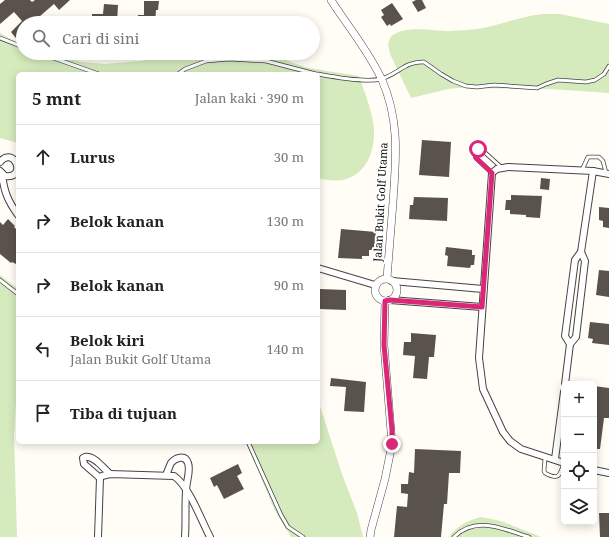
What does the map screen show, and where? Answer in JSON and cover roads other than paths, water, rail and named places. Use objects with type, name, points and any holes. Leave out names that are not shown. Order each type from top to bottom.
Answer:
[{"type":"street","name":"Jalan Bukit Golf Utama","points":[[333,1],[372,61],[392,107],[395,128],[396,166],[390,280]]},
{"type":"street","points":[[0,162],[4,158],[10,157],[16,162]]},
{"type":"street","points":[[561,462],[521,449],[510,441],[503,432],[483,389],[479,358],[492,173],[501,167],[593,171],[607,173]]},
{"type":"street","points":[[565,381],[570,344],[576,337],[585,261],[581,252],[593,171]]},
{"type":"street","points":[[1,173],[5,176],[11,176],[16,172]]},
{"type":"street","points":[[1,173],[6,196],[16,212]]},
{"type":"street","points":[[570,344],[565,336],[574,260],[581,252]]},
{"type":"street","points":[[320,269],[375,285]]},
{"type":"street","points":[[375,285],[381,280],[390,280],[483,289]]},
{"type":"street","points":[[388,301],[394,297],[397,291],[396,284],[390,280]]},
{"type":"street","points":[[375,285],[376,296],[381,300],[482,307]]},
{"type":"street","points":[[370,537],[385,479],[392,444],[384,345],[388,301]]},
{"type":"street","points":[[555,459],[561,414]]},
{"type":"street","points":[[100,478],[84,464],[85,457],[92,457],[110,474]]},
{"type":"street","points":[[166,475],[174,460],[179,457],[186,460],[189,469],[186,489],[186,537]]},
{"type":"street","points":[[597,470],[609,472]]},
{"type":"street","points":[[98,537],[100,478],[105,474],[166,475],[174,476],[181,480],[210,537]]},
{"type":"lane","points":[[0,38],[16,44]]},
{"type":"lane","points":[[59,60],[93,72]]},
{"type":"lane","points":[[181,72],[206,61],[218,60]]},
{"type":"lane","points":[[241,60],[266,62],[308,72]]},
{"type":"lane","points":[[320,74],[360,79],[381,79],[412,63],[424,62],[441,74],[466,86],[477,87],[494,85],[537,88],[558,80],[586,82],[595,80],[604,74],[609,66]]},
{"type":"lane","points":[[492,173],[476,158],[474,152],[478,149],[481,149],[501,167]]},
{"type":"lane","points":[[582,171],[588,157],[599,157],[603,161],[607,173]]},
{"type":"lane","points":[[0,280],[16,292]]},
{"type":"lane","points":[[249,444],[281,515],[288,527],[303,537]]},
{"type":"lane","points":[[546,456],[544,471],[548,475],[558,476],[561,474]]},
{"type":"lane","points":[[454,537],[463,529],[479,525],[499,527],[528,537]]}]
